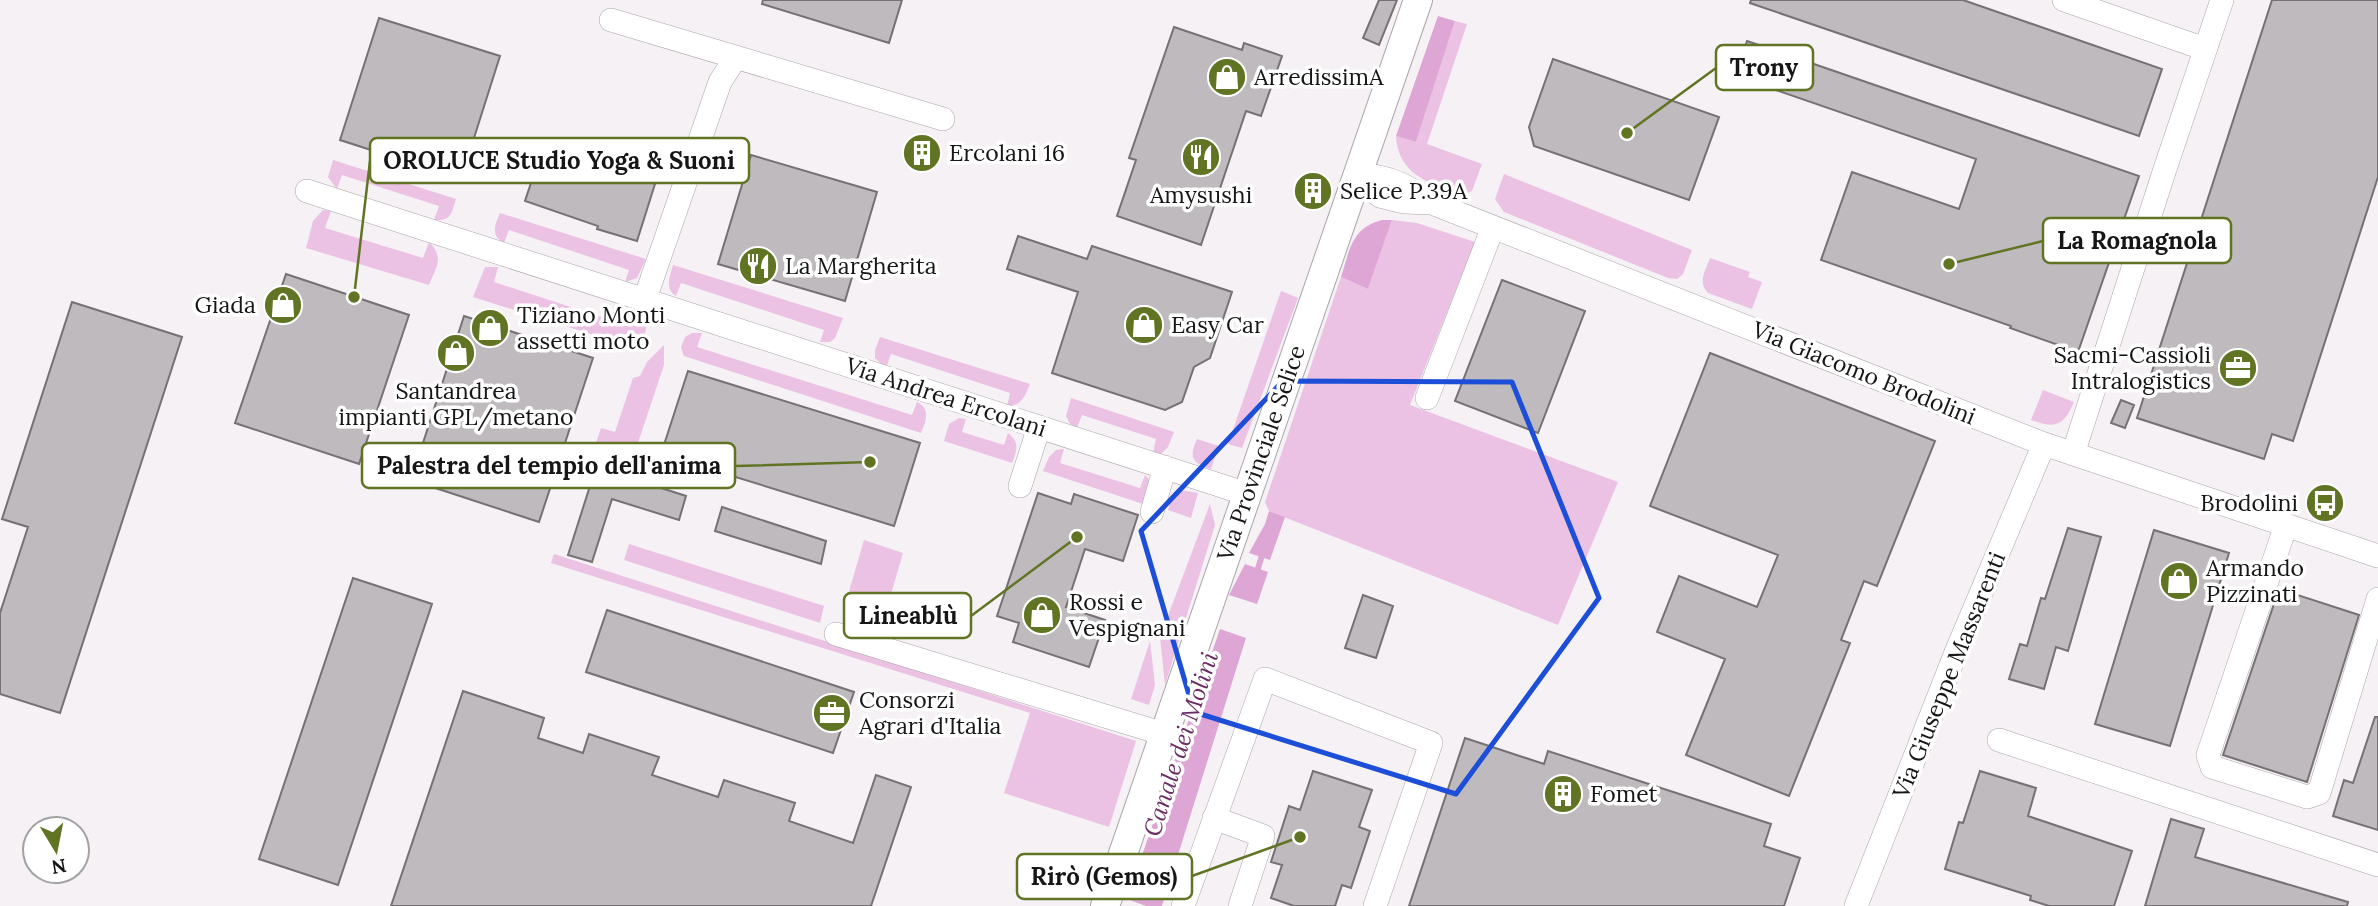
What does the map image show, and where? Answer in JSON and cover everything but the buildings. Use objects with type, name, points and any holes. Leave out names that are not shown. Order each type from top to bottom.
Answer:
[{"type":"main road","name":"Via Provinciale Selice","points":[[1105,906],[1346,209],[1370,181],[1367,148],[1418,0]]},
{"type":"street","points":[[2064,0],[2205,49]]},
{"type":"street","points":[[2073,454],[2222,0]]},
{"type":"street","points":[[611,20],[943,119]]},
{"type":"street","points":[[645,299],[720,82],[736,58]]},
{"type":"street","name":"Via Giacomo Brodolini","points":[[1370,181],[1406,184],[1432,203],[2044,444],[2378,555]]},
{"type":"street","name":"Via Andrea Ercolani","points":[[307,191],[1247,494]]},
{"type":"street","points":[[1427,398],[1493,227]]},
{"type":"street","points":[[1020,486],[1039,426]]},
{"type":"street","name":"Via Giuseppe Massarenti","points":[[1856,906],[1957,650],[2044,444]]},
{"type":"street","points":[[1152,512],[1165,467]]},
{"type":"street","points":[[2286,525],[2208,755],[2212,767],[2307,797],[2319,793],[2378,598]]},
{"type":"street","points":[[836,634],[1164,734]]},
{"type":"street","points":[[1183,906],[1265,679],[1431,743],[1375,906]]},
{"type":"street","points":[[1999,740],[2378,865]]},
{"type":"street","points":[[1214,818],[1263,835],[1240,906]]},
{"type":"highlighted area","points":[[1283,381],[1512,382],[1599,598],[1456,794],[1194,712],[1141,531]]},
{"type":"shaded area","points":[[1455,21],[1467,24],[1427,144],[1482,164],[1472,191],[1461,196],[1427,182],[1409,169],[1398,149],[1396,136],[1416,142]]},
{"type":"shaded area","points":[[333,160],[456,199],[452,213],[448,218],[434,220],[439,206],[342,175],[337,189],[328,177]]},
{"type":"shaded area","points":[[1504,174],[1692,250],[1683,274],[1677,279],[1668,278],[1504,212],[1495,199]]},
{"type":"shaded area","points":[[323,210],[331,211],[325,228],[423,258],[429,242],[438,258],[429,285],[306,248],[313,221]]},
{"type":"shaded area","points":[[500,213],[646,259],[637,278],[625,282],[629,270],[509,230],[504,243],[495,233]]},
{"type":"shaded area","points":[[1392,220],[1417,223],[1475,242],[1410,405],[1618,482],[1558,625],[1269,511],[1265,502],[1341,277],[1368,289]]},
{"type":"shaded area","points":[[1710,258],[1750,272],[1748,277],[1762,282],[1752,309],[1708,293],[1703,280]]},
{"type":"shaded area","points":[[673,265],[843,318],[835,338],[830,342],[820,342],[824,330],[681,283],[676,296],[669,286]]},
{"type":"shaded area","points":[[485,267],[498,267],[494,282],[632,327],[638,311],[646,324],[641,344],[638,349],[473,297]]},
{"type":"shaded area","points":[[1281,291],[1298,298],[1242,448],[1228,444]]},
{"type":"shaded area","points":[[692,333],[702,333],[697,347],[912,415],[917,402],[926,412],[921,433],[684,356],[681,347],[685,337]]},
{"type":"shaded area","points":[[880,337],[1030,384],[1020,402],[1007,406],[1010,393],[891,354],[886,368],[875,358]]},
{"type":"shaded area","points":[[664,345],[664,365],[633,458],[595,446],[601,428],[615,432],[633,378],[640,376],[647,362]]},
{"type":"shaded area","points":[[2043,390],[2074,402],[2062,421],[2053,425],[2031,420]]},
{"type":"shaded area","points":[[1071,398],[1174,432],[1168,447],[1161,454],[1153,453],[1156,439],[1082,415],[1077,428],[1070,424],[1066,416]]},
{"type":"shaded area","points":[[959,418],[966,419],[962,432],[1004,445],[1008,433],[1016,447],[1012,463],[944,441],[949,424]]},
{"type":"shaded area","points":[[1197,439],[1219,446],[1211,469],[1199,464],[1194,458],[1193,450]]},
{"type":"shaded area","points":[[1064,449],[1060,463],[1140,488],[1145,475],[1153,483],[1149,506],[1043,471],[1049,457],[1056,450]]},
{"type":"shaded area","points":[[1180,490],[1198,493],[1191,518],[1168,510],[1173,494]]},
{"type":"shaded area","points":[[1210,504],[1215,525],[1165,685],[1160,637]]},
{"type":"shaded area","points":[[864,540],[903,553],[882,625],[843,612]]},
{"type":"shaded area","points":[[629,544],[824,606],[820,623],[624,560]]},
{"type":"shaded area","points":[[554,554],[1136,741],[1109,827],[1004,793],[1030,713],[551,563]]},
{"type":"shaded area","points":[[1150,641],[1155,685],[1149,705],[1131,699]]},
{"type":"water","points":[[1438,16],[1455,21],[1416,142],[1396,136]]},
{"type":"water","points":[[1382,220],[1392,220],[1368,289],[1341,277],[1358,234],[1364,228]]},
{"type":"water","points":[[1269,511],[1285,517],[1270,560],[1249,553]]},
{"type":"water","points":[[1245,564],[1268,572],[1257,604],[1229,595]]},
{"type":"water","points":[[1220,629],[1246,638],[1162,906],[1146,906],[1127,899]]},
{"type":"waterway","name":"Canale dei Molini","points":[[1256,575],[1263,552]]},
{"type":"place","name":"ArredissimA","points":[[1227,77]]},
{"type":"place","name":"Trony","points":[[1627,133]]},
{"type":"place","name":"Ercolani 16","points":[[922,153]]},
{"type":"place","name":"Amysushi","points":[[1201,157]]},
{"type":"place","name":"Selice P.39A","points":[[1313,191]]},
{"type":"place","name":"La Romagnola","points":[[1949,264]]},
{"type":"place","name":"La Margherita","points":[[758,266]]},
{"type":"place","name":"OROLUCE Studio Yoga & Suoni","points":[[354,297]]},
{"type":"place","name":"Giada","points":[[283,305]]},
{"type":"place","name":"Easy Car","points":[[1144,325]]},
{"type":"place","name":"Tiziano Monti assetti moto","points":[[490,328]]},
{"type":"place","name":"Santandrea impianti GPL/metano","points":[[456,353]]},
{"type":"place","name":"Sacmi-Cassioli Intralogistics","points":[[2238,368]]},
{"type":"place","name":"Palestra del tempio dell'anima","points":[[870,462]]},
{"type":"place","name":"Brodolini","points":[[2325,503]]},
{"type":"place","name":"Lineablù","points":[[1077,537]]},
{"type":"place","name":"Armando Pizzinati","points":[[2179,581]]},
{"type":"place","name":"Rossi e Vespignani","points":[[1042,615]]},
{"type":"place","name":"Consorzi Agrari d'Italia","points":[[832,713]]},
{"type":"place","name":"Fomet","points":[[1563,794]]},
{"type":"place","name":"Rirò (Gemos)","points":[[1300,837]]}]
